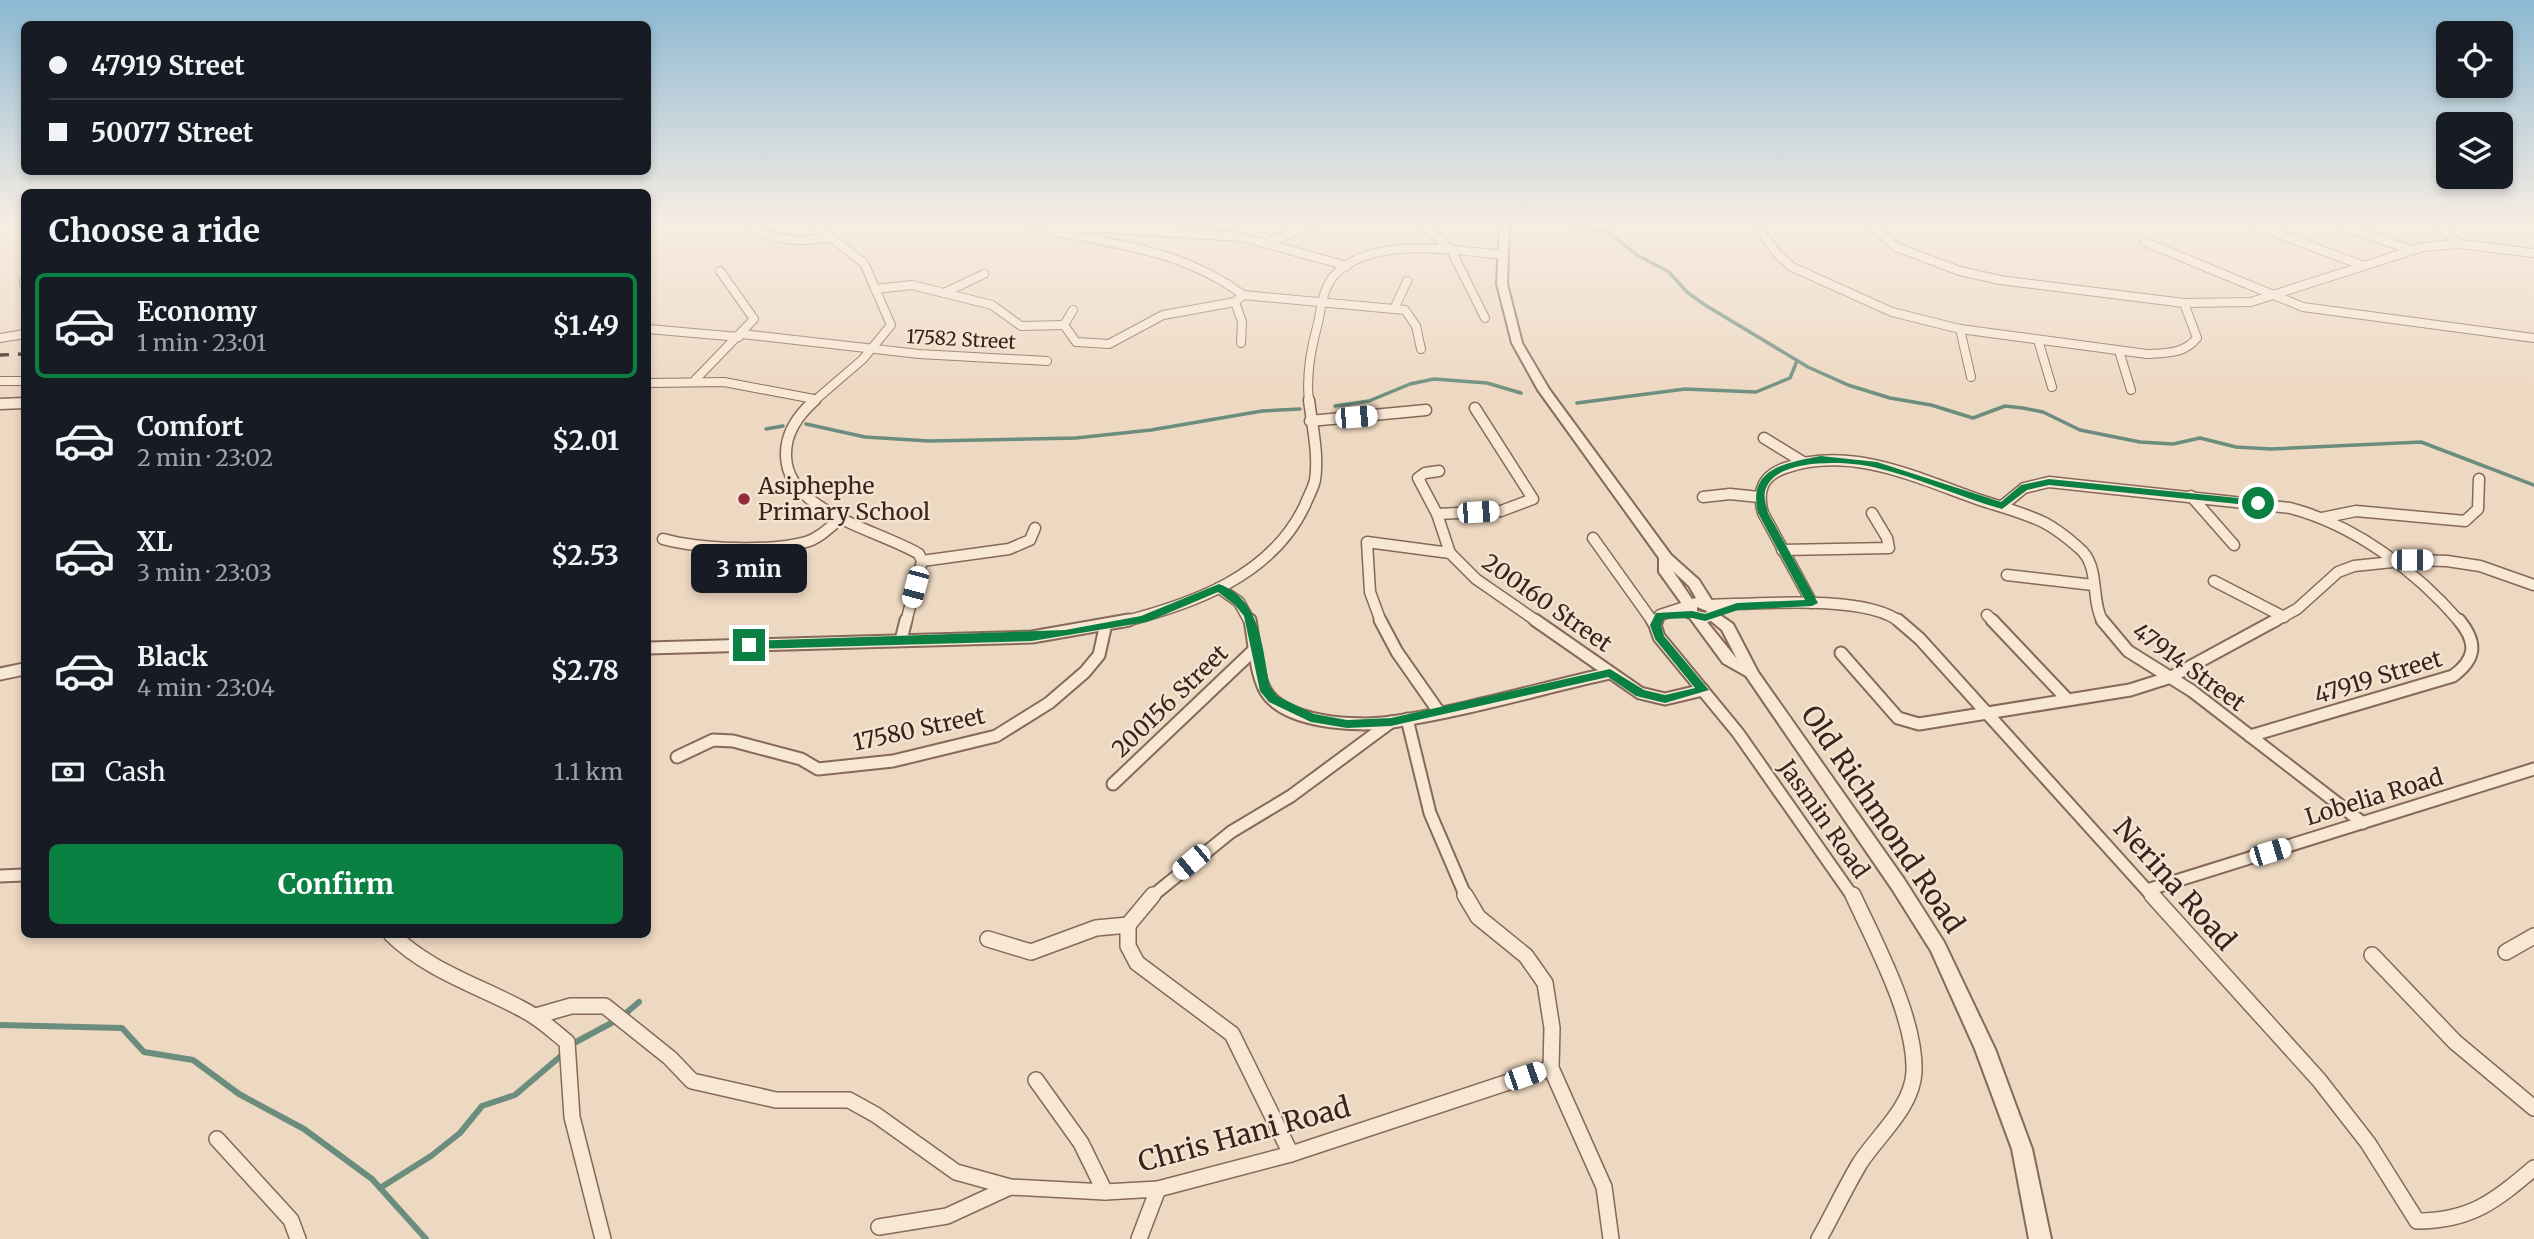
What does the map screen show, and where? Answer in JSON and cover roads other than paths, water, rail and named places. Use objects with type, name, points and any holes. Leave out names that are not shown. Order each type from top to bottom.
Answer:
[{"type":"street","points":[[695,380],[752,323],[753,315],[728,282]]},
{"type":"street","points":[[872,282],[891,325],[874,349],[814,399],[793,422],[783,453],[789,478],[809,499],[842,517],[908,546],[919,554],[922,561],[901,640]]},
{"type":"street","points":[[946,292],[967,282]]},
{"type":"street","points":[[1223,282],[1243,295],[1395,307],[1411,315],[1421,349]]},
{"type":"street","points":[[651,648],[1032,637],[1105,628],[1172,610],[1219,588],[1268,555],[1299,520],[1315,480],[1309,359],[1323,300],[1331,282]]},
{"type":"street","points":[[1395,307],[1407,282]]},
{"type":"street","points":[[1467,282],[1485,318]]},
{"type":"street","name":"Old Richmond Road","points":[[1504,282],[1505,304],[1529,367],[1667,558],[1694,583],[1711,610],[1728,627],[1751,673],[1898,884],[1938,947],[1985,1049],[2022,1149],[2040,1239]]},
{"type":"street","points":[[1823,282],[1892,312],[1960,329],[2119,351],[2168,353],[2181,351],[2193,344],[2197,338],[2184,303]]},
{"type":"street","points":[[2015,282],[2184,303],[2251,302],[2317,282]]},
{"type":"street","points":[[2241,282],[2275,296],[2328,312],[2534,338]]},
{"type":"street","points":[[875,289],[903,285],[946,292],[992,304],[1020,325],[1064,325]]},
{"type":"street","points":[[1064,325],[1076,342],[1109,344],[1163,315],[1235,302],[1243,295]]},
{"type":"street","points":[[1235,302],[1242,322],[1241,343]]},
{"type":"street","points":[[1064,325],[1073,310]]},
{"type":"street","name":"17582 Street","points":[[651,329],[1047,361]]},
{"type":"street","points":[[1960,329],[1971,377]]},
{"type":"street","points":[[0,338],[21,334]]},
{"type":"street","points":[[2038,340],[2052,387]]},
{"type":"street","points":[[2119,351],[2131,390]]},
{"type":"street","points":[[651,383],[695,380],[748,384],[814,399]]},
{"type":"street","points":[[0,382],[21,381]]},
{"type":"street","points":[[0,404],[21,402]]},
{"type":"street","points":[[1437,514],[1498,510],[1526,504],[1533,499],[1475,408]]},
{"type":"street","points":[[1310,421],[1426,410]]},
{"type":"street","points":[[1763,438],[1803,462]]},
{"type":"street","name":"47914 Street","points":[[1759,497],[1762,484],[1774,472],[1803,462],[1831,459],[1873,464],[2002,506],[2045,523],[2082,550],[2091,565],[2098,614],[2107,629],[2137,658],[2171,677],[2362,823]]},
{"type":"street","points":[[1439,471],[1418,478],[1437,514],[1450,553]]},
{"type":"street","points":[[2322,518],[2356,511],[2465,521],[2472,518],[2478,510],[2479,478]]},
{"type":"street","name":"47919 Street","points":[[2002,506],[2024,488],[2049,482],[2267,504],[2322,518],[2354,533],[2391,562],[2464,626],[2472,638],[2474,652],[2470,665],[2453,676],[2249,736]]},
{"type":"street","points":[[1658,620],[1691,610],[1812,603],[1763,513],[1759,497],[1730,494],[1703,497]]},
{"type":"street","points":[[2191,496],[2234,545]]},
{"type":"street","points":[[1782,550],[1889,548],[1887,538],[1872,513]]},
{"type":"street","points":[[663,539],[685,545],[793,544],[817,537],[842,517]]},
{"type":"street","points":[[922,561],[1009,549],[1030,540],[1035,527]]},
{"type":"street","name":"Jasmin Road","points":[[1593,538],[1658,620],[1659,637],[1746,745],[1853,896],[1891,982],[1909,1032],[1914,1073],[1904,1104],[1861,1162],[1819,1239]]},
{"type":"street","name":"200160 Street","points":[[1439,712],[1397,653],[1371,604],[1366,570],[1367,542],[1450,553],[1476,579],[1610,673],[1651,698],[1665,699],[1703,690]]},
{"type":"street","name":"Old Richmond Road","points":[[1667,558],[1666,572],[1691,610],[1728,660],[1751,673]]},
{"type":"street","points":[[1841,653],[1898,718],[1919,724],[1988,715],[2066,698],[2130,690],[2171,677],[2284,617],[2338,572],[2354,566],[2391,562],[2458,562],[2480,566],[2534,585]]},
{"type":"street","points":[[2007,575],[2093,585]]},
{"type":"street","points":[[2214,581],[2284,617]]},
{"type":"street","points":[[1219,588],[1239,602],[1250,616],[1264,688],[1273,699],[1291,710],[1347,724],[1407,719],[1610,673]]},
{"type":"street","name":"Nerina Road","points":[[1812,603],[1869,608],[1895,618],[1920,639],[2319,1080],[2368,1143],[2417,1222],[2443,1223],[2481,1211],[2534,1168]]},
{"type":"street","points":[[1987,615],[2066,698]]},
{"type":"street","name":"17580 Street","points":[[677,757],[713,740],[733,741],[801,759],[818,769],[892,761],[996,736],[1049,703],[1086,672],[1099,655],[1105,628]]},
{"type":"street","name":"200156 Street","points":[[1113,784],[1255,649]]},
{"type":"street","points":[[0,674],[21,669]]},
{"type":"street","points":[[1407,719],[1430,813],[1465,895],[1478,917],[1526,956],[1545,983],[1552,1028],[1551,1068],[1604,1187],[1611,1239]]},
{"type":"street","points":[[1291,1154],[1232,1034],[1138,964],[1128,946],[1128,925],[1156,891],[1191,862],[1231,832],[1291,796],[1391,722]]},
{"type":"street","name":"Lobelia Road","points":[[2147,890],[2534,769]]},
{"type":"street","points":[[0,876],[21,875]]},
{"type":"street","points":[[988,939],[1031,952],[1096,928],[1128,925]]},
{"type":"street","points":[[2506,952],[2534,936]]},
{"type":"street","points":[[395,938],[405,948],[471,987],[536,1016],[567,1042],[565,1068],[569,1113],[603,1239]]},
{"type":"street","points":[[2372,955],[2455,1042],[2534,1108]]},
{"type":"street","name":"Chris Hani Road","points":[[536,1016],[571,1006],[605,1006],[670,1058],[692,1081],[776,1100],[849,1100],[876,1115],[956,1172],[1010,1187],[1105,1192],[1158,1189],[1291,1154],[1551,1068]]},
{"type":"street","points":[[1036,1080],[1081,1143],[1105,1192]]},
{"type":"street","points":[[217,1139],[291,1220],[298,1239]]},
{"type":"street","points":[[879,1227],[929,1223],[955,1216],[1010,1187]]},
{"type":"street","points":[[1139,1239],[1158,1189]]},
{"type":"waterway","points":[[1678,282],[1705,305],[1808,367],[1848,385],[1890,398],[1931,405],[1973,418],[2005,406],[2023,408],[2043,412],[2080,430],[2140,442],[2173,444],[2200,438],[2236,447],[2271,449],[2421,442],[2534,485]]},
{"type":"waterway","points":[[1577,403],[1685,389],[1756,392],[1790,378],[1797,361]]},
{"type":"waterway","points":[[1335,406],[1369,401],[1410,384],[1434,379],[1487,383],[1521,393]]},
{"type":"waterway","points":[[806,424],[865,437],[929,441],[1076,438],[1151,430],[1262,411],[1300,409]]},
{"type":"waterway","points":[[766,429],[783,426]]},
{"type":"waterway","points":[[626,1013],[639,1002]]},
{"type":"waterway","points":[[574,1043],[617,1020]]},
{"type":"waterway","points":[[0,1025],[122,1028],[144,1052],[193,1060],[239,1094],[304,1129],[372,1179],[380,1188]]},
{"type":"waterway","points":[[380,1188],[431,1156],[460,1133],[482,1106],[515,1095],[562,1055]]},
{"type":"waterway","points":[[380,1188],[426,1239]]},
{"type":"railway","points":[[0,355],[21,354]]},
{"type":"place","name":"Asiphephe Primary School","points":[[744,499]]}]
